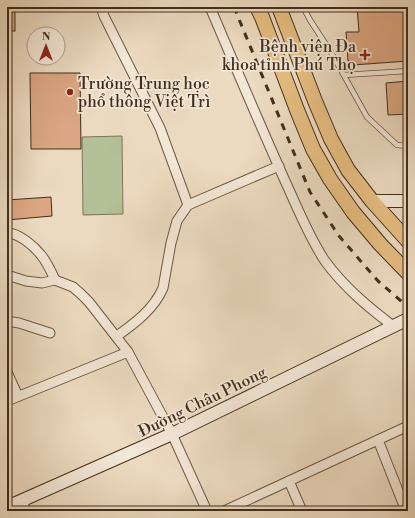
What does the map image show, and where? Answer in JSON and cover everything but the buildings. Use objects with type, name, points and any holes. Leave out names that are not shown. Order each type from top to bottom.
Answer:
[{"type":"main road","points":[[257,7],[313,149],[353,212],[380,244],[408,273]]},
{"type":"main road","points":[[279,7],[331,139],[348,170],[372,201],[408,241]]},
{"type":"main road","points":[[297,110],[315,101]]},
{"type":"street","points":[[101,7],[104,16],[160,128],[188,205]]},
{"type":"street","points":[[210,7],[278,166],[313,242],[326,262],[353,293],[402,324]]},
{"type":"street","points":[[116,336],[144,315],[161,293],[175,228],[177,222],[188,205],[278,166]]},
{"type":"street","points":[[372,201],[408,201]]},
{"type":"street","points":[[7,233],[11,233],[25,240],[41,254],[50,268],[55,280]]},
{"type":"street","points":[[7,275],[26,281],[42,283],[55,280],[73,287],[89,302],[128,352],[172,434],[207,511]]},
{"type":"street","points":[[7,321],[19,323],[50,333]]},
{"type":"street","name":"Đường Châu Phong","points":[[7,507],[24,506],[402,324]]},
{"type":"street","points":[[7,401],[128,352]]},
{"type":"street","points":[[7,372],[18,396]]},
{"type":"street","points":[[224,511],[408,426]]},
{"type":"street","points":[[378,440],[406,511]]},
{"type":"street","points":[[289,481],[302,511]]},
{"type":"lane","points":[[304,7],[310,20],[332,54],[367,117],[397,145],[408,146]]},
{"type":"lane","points":[[344,75],[408,71]]},
{"type":"green space","points":[[122,136],[123,214],[83,215],[82,137]]},
{"type":"railway","points":[[234,7],[310,192],[339,236],[378,281],[408,307]]},
{"type":"place","name":"Bệnh viện Đa khoa tỉnh Phú Thọ","points":[[365,55]]},
{"type":"place","name":"Trường Trung học phổ thông Việt Trì","points":[[70,92]]}]
